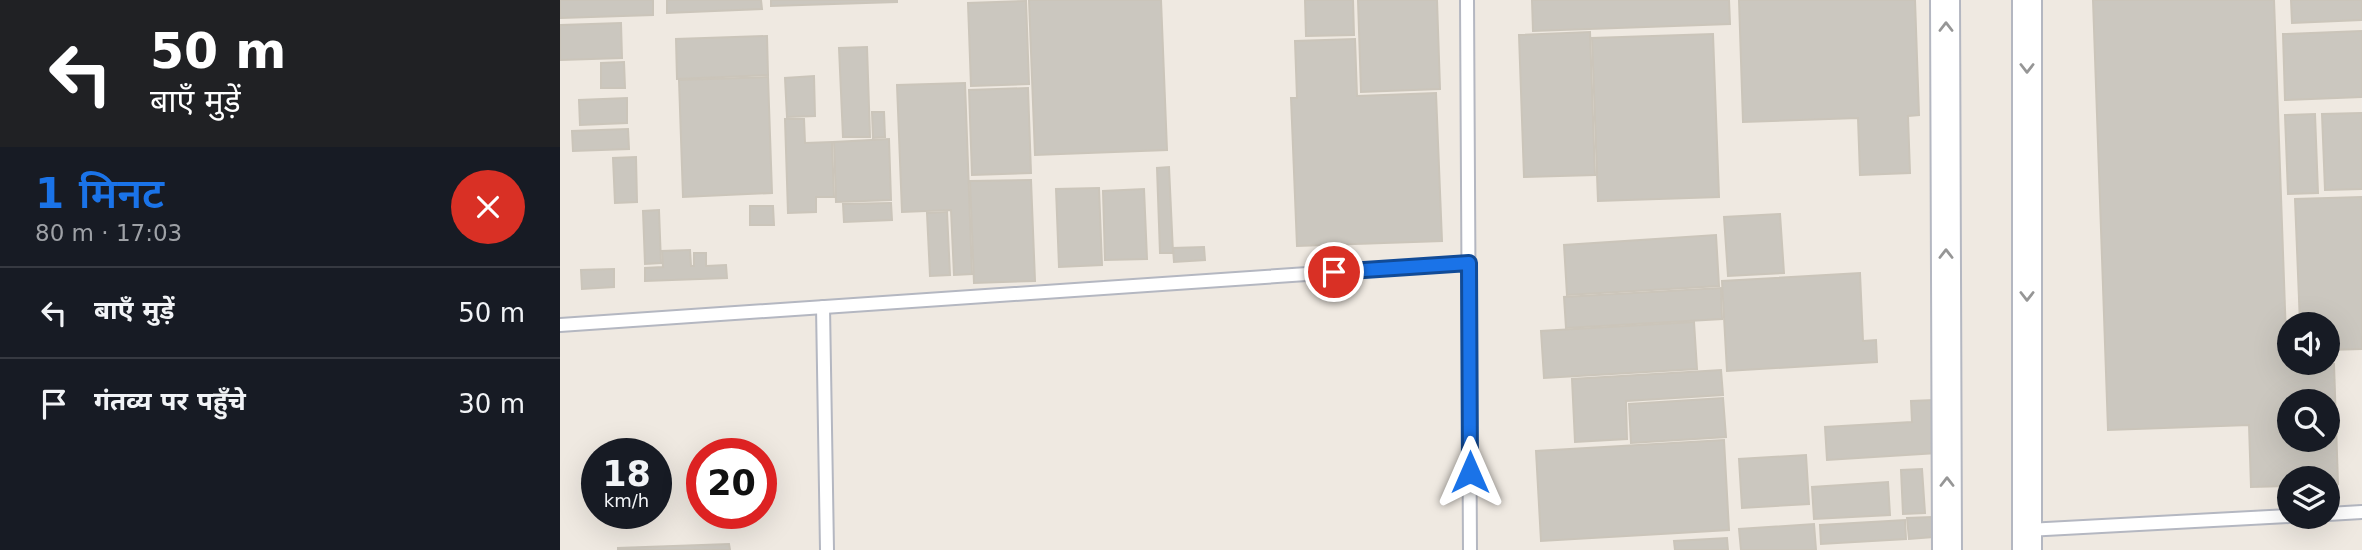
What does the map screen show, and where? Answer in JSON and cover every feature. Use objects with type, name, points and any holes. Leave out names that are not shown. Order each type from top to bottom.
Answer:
[{"type":"street","points":[[1945,0],[1947,550]]},
{"type":"street","points":[[2027,0],[2027,540]]},
{"type":"lane","points":[[1467,0],[1470,550]]},
{"type":"lane","points":[[560,325],[1469,263]]},
{"type":"lane","points":[[823,307],[827,550]]},
{"type":"lane","points":[[2340,513],[2362,512]]},
{"type":"lane","points":[[2027,540],[2277,517]]},
{"type":"building","points":[[560,0],[653,0],[653,15],[560,18]]},
{"type":"building","points":[[667,0],[761,0],[762,9],[667,13]]},
{"type":"building","points":[[771,0],[897,0],[897,2],[771,6]]},
{"type":"building","points":[[1029,0],[1161,0],[1167,150],[1035,155]]},
{"type":"building","points":[[1305,0],[1353,0],[1354,35],[1306,36]]},
{"type":"building","points":[[1358,0],[1437,0],[1440,89],[1361,92]]},
{"type":"building","points":[[1532,0],[1729,0],[1730,24],[1533,31]]},
{"type":"building","points":[[1739,0],[1915,0],[1919,115],[1908,116],[1910,173],[1860,175],[1858,118],[1743,122]]},
{"type":"building","points":[[2093,0],[2274,0],[2285,312],[2277,312],[2277,375],[2334,375],[2335,389],[2277,389],[2277,452],[2337,452],[2337,466],[2277,466],[2277,486],[2251,487],[2249,425],[2108,430]]},
{"type":"building","points":[[2291,0],[2362,0],[2362,20],[2292,23]]},
{"type":"building","points":[[1026,1],[1029,84],[971,86],[968,3]]},
{"type":"building","points":[[621,23],[622,58],[560,60],[560,25]]},
{"type":"building","points":[[2362,31],[2362,97],[2285,100],[2283,34]]},
{"type":"building","points":[[1590,32],[1595,175],[1524,177],[1519,35]]},
{"type":"building","points":[[1713,34],[1719,197],[1598,201],[1592,38]]},
{"type":"building","points":[[767,36],[768,75],[677,79],[676,39]]},
{"type":"building","points":[[1355,39],[1357,96],[1436,93],[1442,241],[1297,246],[1291,98],[1297,98],[1295,41]]},
{"type":"building","points":[[867,47],[870,137],[843,137],[839,48]]},
{"type":"building","points":[[624,62],[625,88],[601,88],[601,63]]},
{"type":"building","points":[[814,76],[815,116],[787,117],[785,78]]},
{"type":"building","points":[[768,77],[772,193],[683,197],[679,80]]},
{"type":"building","points":[[965,83],[972,274],[954,275],[951,210],[902,212],[897,85]]},
{"type":"building","points":[[1028,88],[1031,173],[972,175],[969,90]]},
{"type":"building","points":[[627,98],[627,123],[580,125],[579,100]]},
{"type":"building","points":[[872,112],[884,112],[885,137],[873,138]]},
{"type":"building","points":[[2362,113],[2362,189],[2325,190],[2322,114]]},
{"type":"building","points":[[2315,114],[2318,193],[2288,194],[2285,115]]},
{"type":"building","points":[[785,119],[804,119],[805,143],[832,142],[834,197],[816,197],[816,212],[788,213]]},
{"type":"building","points":[[628,129],[629,149],[573,151],[572,131]]},
{"type":"building","points":[[889,139],[891,200],[836,202],[834,142]]},
{"type":"building","points":[[636,157],[637,202],[615,203],[613,158]]},
{"type":"building","points":[[1169,167],[1173,253],[1160,253],[1157,168]]},
{"type":"building","points":[[1031,180],[1035,281],[974,283],[970,181]]},
{"type":"building","points":[[1099,188],[1102,265],[1059,267],[1056,189]]},
{"type":"building","points":[[1144,189],[1147,259],[1105,260],[1103,191]]},
{"type":"building","points":[[2362,197],[2362,349],[2340,350],[2340,312],[2300,312],[2295,199]]},
{"type":"building","points":[[891,203],[892,220],[844,222],[843,204]]},
{"type":"building","points":[[750,206],[773,206],[774,225],[750,225]]},
{"type":"building","points":[[659,210],[661,263],[645,264],[643,211]]},
{"type":"building","points":[[947,212],[950,275],[930,276],[927,213]]},
{"type":"building","points":[[1780,214],[1784,273],[1728,276],[1724,217]]},
{"type":"building","points":[[1716,235],[1719,286],[1567,295],[1564,245]]},
{"type":"building","points":[[1204,247],[1205,260],[1174,262],[1173,248]]},
{"type":"building","points":[[690,250],[691,266],[694,266],[694,253],[706,253],[706,266],[726,265],[727,278],[645,281],[645,268],[663,267],[662,251]]},
{"type":"building","points":[[614,269],[614,287],[582,289],[581,270]]},
{"type":"building","points":[[1860,273],[1863,341],[1876,340],[1877,362],[1727,371],[1722,281]]},
{"type":"building","points":[[1721,288],[1722,319],[1566,328],[1564,297]]},
{"type":"building","points":[[1694,322],[1697,369],[1544,378],[1541,331]]},
{"type":"building","points":[[1721,370],[1723,395],[1626,401],[1627,439],[1575,442],[1572,379]]},
{"type":"building","points":[[1723,398],[1726,437],[1631,443],[1629,404]]},
{"type":"building","points":[[1934,400],[1937,453],[1827,460],[1825,427],[1912,422],[1911,401]]},
{"type":"building","points":[[1724,440],[1729,530],[1541,541],[1536,451]]},
{"type":"building","points":[[1806,455],[1809,504],[1742,508],[1739,459]]},
{"type":"building","points":[[1922,469],[1925,513],[1903,514],[1901,470]]},
{"type":"building","points":[[1888,482],[1890,515],[1814,519],[1812,487]]},
{"type":"building","points":[[1932,517],[1933,537],[1909,539],[1907,518]]},
{"type":"building","points":[[1905,520],[1906,539],[1821,544],[1820,525]]},
{"type":"building","points":[[1814,524],[1816,550],[1741,550],[1739,529]]},
{"type":"building","points":[[1727,538],[1728,550],[1675,550],[1674,541]]},
{"type":"building","points":[[729,544],[730,550],[618,550],[618,548]]},
{"type":"route","points":[[1334,272],[1469,263],[1470,472]]}]
